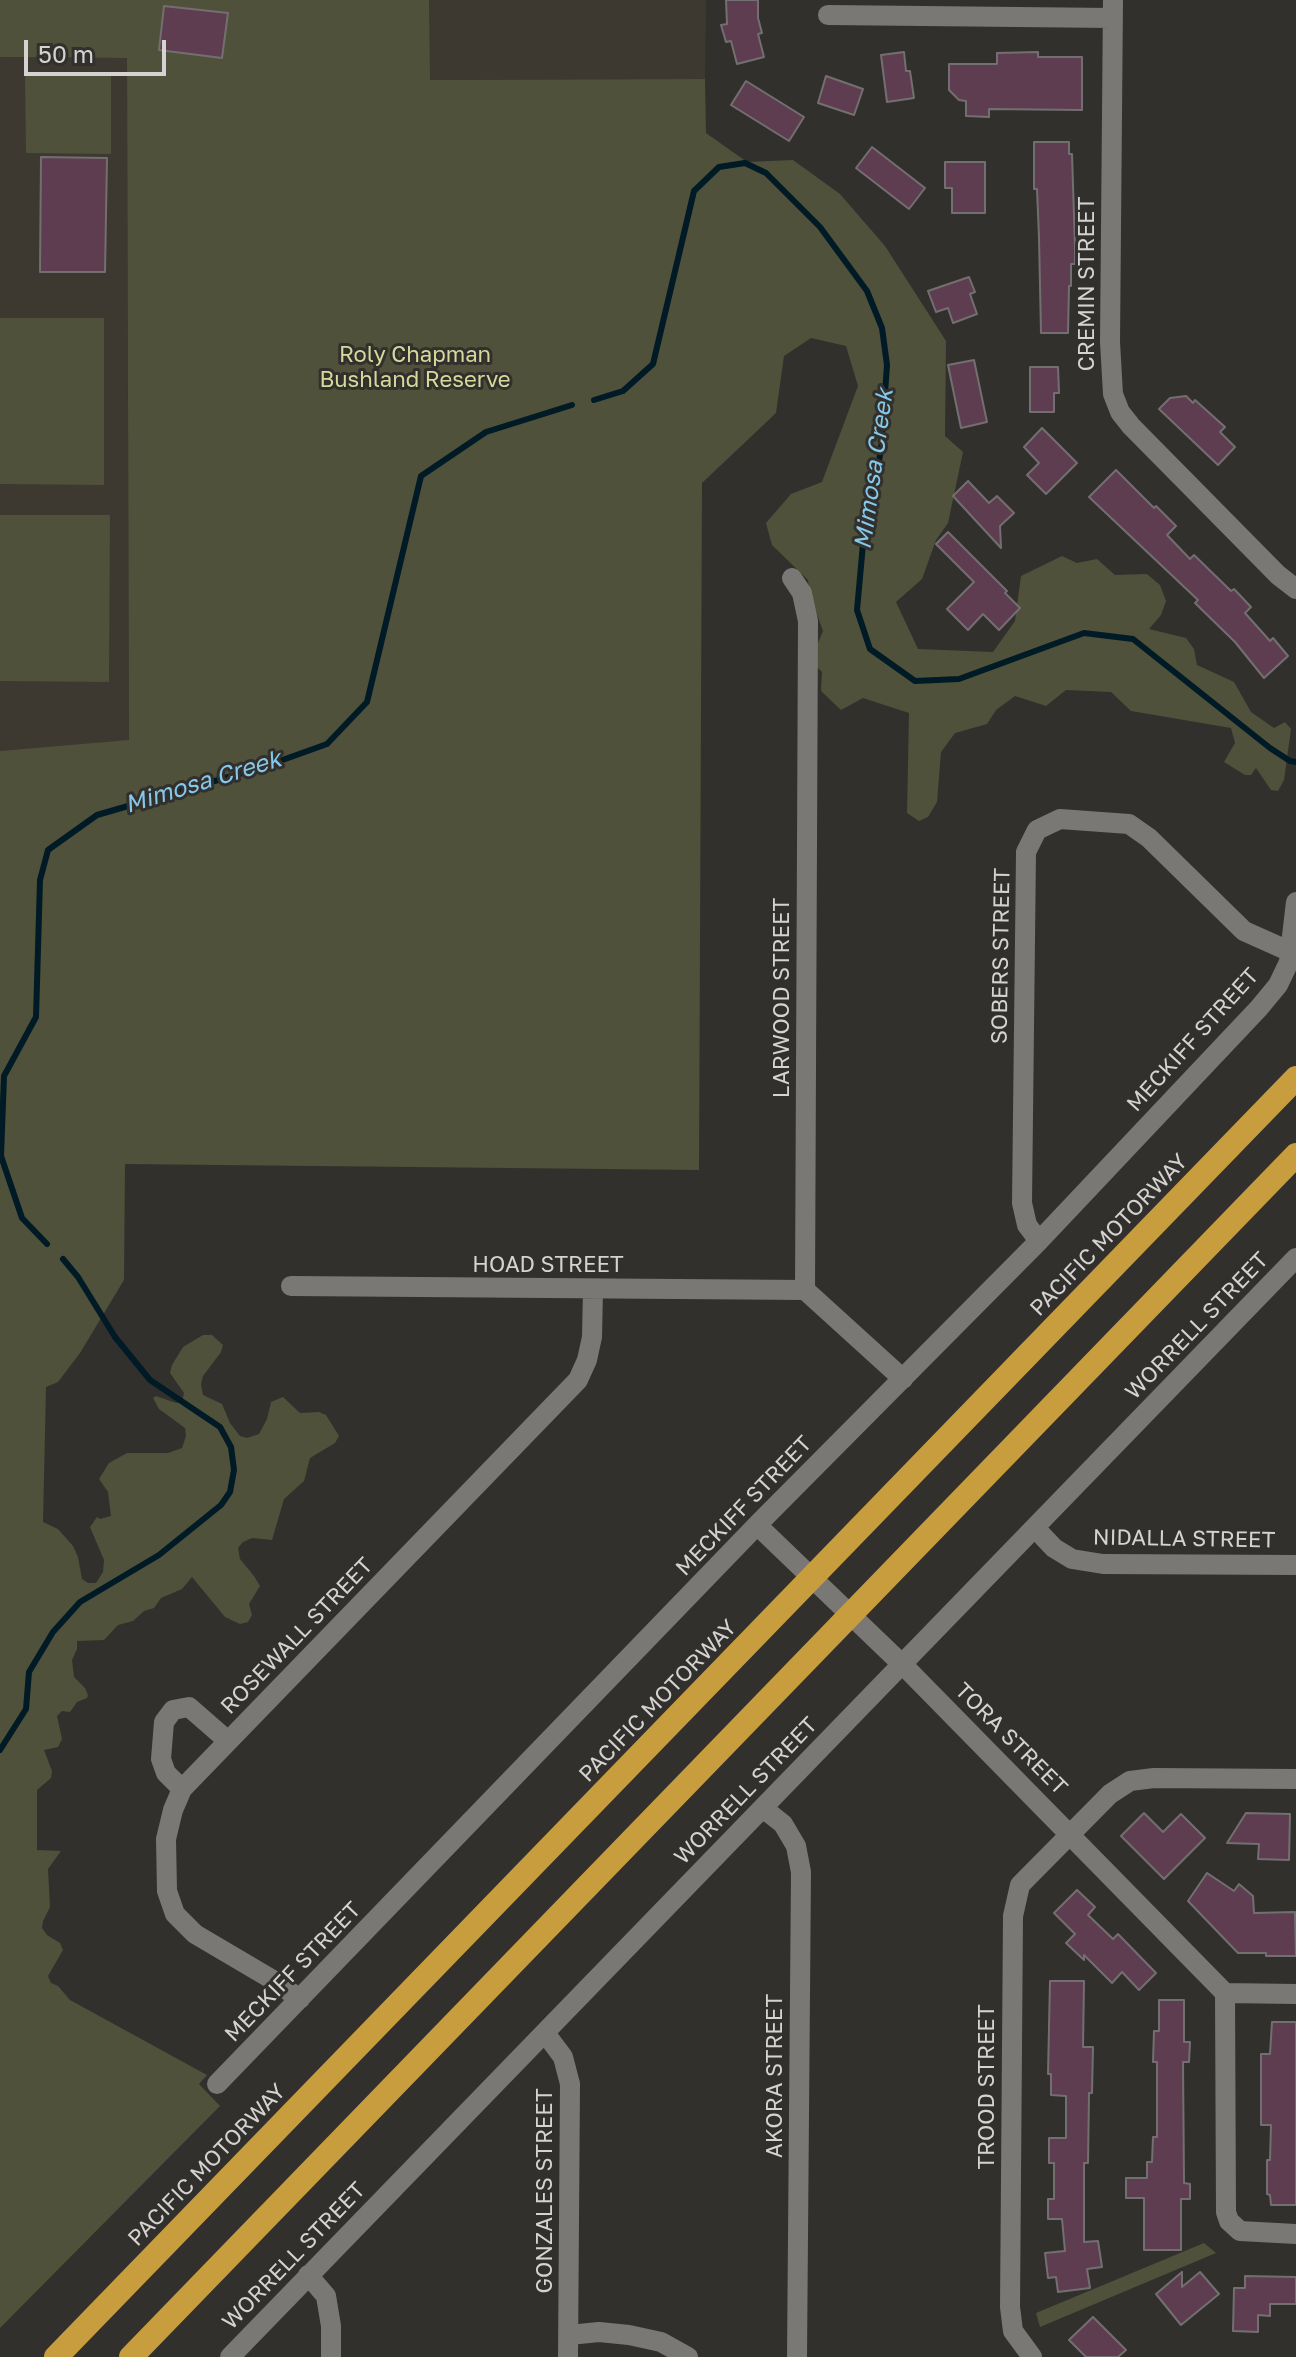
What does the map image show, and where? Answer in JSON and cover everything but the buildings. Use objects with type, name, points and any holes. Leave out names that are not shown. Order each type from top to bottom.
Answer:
[{"type":"highway","name":"PACIFIC MOTORWAY","points":[[56,2357],[1296,1078]]},
{"type":"highway","points":[[131,2357],[1296,1155]]},
{"type":"street","points":[[828,15],[1112,9]]},
{"type":"street","name":"CREMIN STREET","points":[[1112,9],[1110,373],[1113,394],[1120,412],[1131,426],[1278,575],[1296,589]]},
{"type":"street","name":"LARWOOD STREET","points":[[792,578],[802,593],[808,621],[805,1290]]},
{"type":"street","name":"SOBERS STREET","points":[[1039,1241],[1027,1225],[1022,1203],[1026,852],[1037,830],[1060,819],[1129,824],[1149,838],[1244,931],[1291,952]]},
{"type":"street","name":"MECKIFF STREET","points":[[217,2084],[762,1530],[1259,1008],[1278,985],[1291,952],[1296,902]]},
{"type":"street","name":"WORRELL STREET","points":[[230,2357],[1296,1258]]},
{"type":"street","name":"HOAD STREET","points":[[291,1286],[805,1290]]},
{"type":"street","name":"ROSEWALL STREET","points":[[300,1999],[195,1934],[175,1914],[167,1891],[166,1839],[173,1810],[182,1789],[578,1380],[592,1337],[593,1290]]},
{"type":"street","points":[[805,1290],[903,1379]]},
{"type":"street","name":"NIDALLA STREET","points":[[1035,1528],[1054,1548],[1072,1559],[1103,1564],[1296,1565]]},
{"type":"street","name":"TORA STREET","points":[[762,1530],[902,1664],[1225,1993]]},
{"type":"street","points":[[182,1789],[166,1773],[161,1759],[164,1722],[173,1710],[189,1707],[228,1741]]},
{"type":"street","name":"TROOD STREET","points":[[1032,2357],[1018,2340],[1010,2321],[1013,1916],[1016,1894],[1026,1877],[1070,1833],[1110,1794],[1130,1781],[1154,1778],[1296,1779]]},
{"type":"street","name":"AKORA STREET","points":[[764,1809],[783,1824],[796,1846],[801,1872],[797,2357]]},
{"type":"street","points":[[1296,1994],[1225,1993],[1226,2212],[1229,2221],[1240,2231],[1296,2234]]},
{"type":"street","name":"GONZALES STREET","points":[[545,2033],[563,2057],[570,2084],[568,2357]]},
{"type":"street","points":[[308,2275],[326,2296],[331,2326],[331,2357]]},
{"type":"street","points":[[569,2335],[599,2332],[629,2335],[661,2342],[688,2357]]},
{"type":"shaded area","points":[[429,0],[706,0],[705,79],[429,80]]},
{"type":"shaded area","points":[[0,57],[127,58],[129,741],[0,751]]},
{"type":"green space","name":"Roly Chapman Bushland Reserve","points":[[0,0],[429,0],[430,80],[705,79],[706,133],[747,162],[793,160],[840,194],[885,246],[946,341],[945,436],[963,452],[948,523],[936,540],[922,579],[896,602],[918,649],[993,652],[1015,621],[1021,576],[1062,556],[1077,563],[1097,559],[1115,575],[1147,574],[1160,585],[1166,601],[1161,615],[1149,629],[1186,638],[1194,649],[1197,665],[1234,682],[1251,712],[1274,728],[1285,722],[1291,729],[1284,780],[1278,791],[1271,790],[1256,768],[1251,775],[1245,775],[1224,762],[1235,743],[1231,728],[1131,711],[1111,692],[1066,690],[1046,706],[1015,696],[996,710],[987,724],[955,733],[941,752],[937,802],[928,817],[919,821],[907,813],[909,713],[863,698],[841,710],[821,691],[822,672],[816,666],[814,652],[823,631],[808,580],[772,545],[766,523],[791,494],[822,482],[858,386],[846,346],[811,338],[784,356],[776,413],[702,483],[699,1170],[125,1164],[124,1280],[80,1353],[58,1382],[46,1387],[43,1522],[58,1529],[73,1546],[82,1579],[96,1583],[103,1572],[104,1560],[90,1527],[97,1517],[111,1516],[108,1492],[99,1479],[109,1463],[127,1453],[168,1453],[182,1448],[185,1428],[159,1409],[153,1398],[182,1402],[184,1393],[170,1373],[172,1365],[183,1347],[203,1335],[212,1335],[223,1345],[203,1376],[203,1395],[222,1404],[240,1436],[247,1438],[259,1434],[271,1402],[283,1397],[300,1413],[319,1412],[326,1415],[339,1436],[335,1443],[310,1458],[304,1481],[284,1499],[272,1540],[252,1538],[238,1548],[240,1559],[260,1586],[249,1604],[252,1615],[248,1622],[240,1624],[225,1617],[192,1577],[182,1589],[161,1598],[154,1608],[144,1611],[133,1621],[118,1625],[104,1640],[77,1641],[72,1660],[74,1677],[88,1695],[77,1702],[70,1712],[62,1711],[57,1716],[62,1739],[58,1747],[44,1750],[52,1771],[51,1778],[37,1790],[37,1850],[61,1851],[48,1869],[50,1907],[42,1928],[60,1943],[63,1950],[48,1976],[51,1983],[58,1986],[70,2000],[207,2075],[199,2084],[220,2106],[0,2328],[0,751],[129,740],[127,58],[0,57]]},
{"type":"green space","points":[[25,75],[111,75],[111,154],[26,153]]},
{"type":"green space","points":[[0,318],[104,318],[104,485],[0,484]]},
{"type":"green space","points":[[0,515],[110,515],[109,682],[0,681]]},
{"type":"green space","points":[[1204,2243],[1216,2253],[1040,2327],[1036,2313]]},
{"type":"waterway","name":"Mimosa Creek","points":[[594,400],[623,391],[653,364],[694,191],[719,167],[745,163],[766,173],[820,227],[867,291],[882,328],[887,365],[881,450],[863,544],[857,610],[870,649],[915,681],[959,679],[1084,633],[1133,639],[1270,748],[1296,762]]},
{"type":"waterway","name":"Mimosa Creek","points":[[47,1244],[22,1218],[1,1156],[4,1076],[36,1017],[40,880],[48,850],[97,815],[263,767],[327,744],[367,702],[421,476],[486,432],[572,405]]},
{"type":"waterway","name":"Mimosa Creek","points":[[0,1750],[26,1709],[29,1672],[53,1632],[80,1602],[159,1555],[221,1505],[230,1492],[234,1470],[231,1447],[220,1427],[150,1380],[115,1337],[78,1277],[63,1259]]}]
